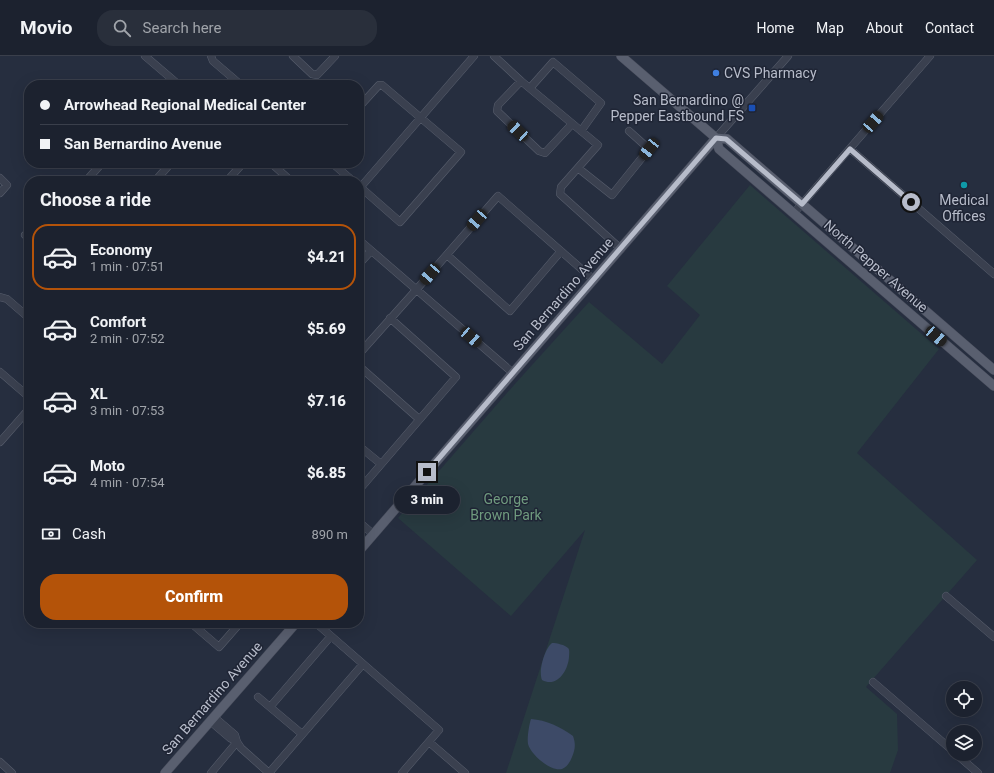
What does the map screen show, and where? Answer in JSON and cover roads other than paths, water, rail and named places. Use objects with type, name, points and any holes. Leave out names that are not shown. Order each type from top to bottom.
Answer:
[{"type":"main road","points":[[621,56],[716,138]]},
{"type":"main road","name":"North Pepper Avenue","points":[[994,370],[726,139],[716,138],[719,149],[994,386]]},
{"type":"main road","name":"San Bernardino Avenue","points":[[364,545],[716,138]]},
{"type":"main road","name":"San Bernardino Avenue","points":[[165,773],[292,628]]},
{"type":"street","points":[[145,56],[170,80]]},
{"type":"street","points":[[211,56],[213,61],[235,80]]},
{"type":"street","points":[[293,56],[312,74],[317,75],[335,56]]},
{"type":"street","points":[[364,182],[474,56]]},
{"type":"street","points":[[494,56],[598,145],[561,187],[560,194],[621,249]]},
{"type":"street","name":"San Bernardino Avenue","points":[[716,138],[788,56]]},
{"type":"street","points":[[794,213],[930,56]]},
{"type":"street","points":[[530,88],[553,62],[601,103],[581,131]]},
{"type":"street","points":[[521,80],[498,105],[497,111],[539,151],[545,153],[572,124]]},
{"type":"street","points":[[364,102],[379,85],[382,85],[461,152],[400,222],[364,192]]},
{"type":"street","points":[[578,168],[612,196],[649,149],[629,131]]},
{"type":"street","points":[[850,149],[994,274]]},
{"type":"street","points":[[90,176],[98,168]]},
{"type":"street","points":[[159,176],[167,168]]},
{"type":"street","points":[[232,176],[239,168]]},
{"type":"street","points":[[277,168],[285,176]]},
{"type":"street","points":[[338,168],[347,176]]},
{"type":"street","points":[[0,178],[7,184],[0,193]]},
{"type":"street","points":[[364,348],[498,196],[594,280]]},
{"type":"street","points":[[364,245],[513,373]]},
{"type":"street","points":[[364,259],[371,251]]},
{"type":"street","points":[[447,255],[510,311],[561,251]]},
{"type":"street","points":[[0,297],[7,299],[24,314]]},
{"type":"street","points":[[364,484],[456,377],[390,318]]},
{"type":"street","points":[[364,370],[419,420]]},
{"type":"street","points":[[0,372],[24,393]]},
{"type":"street","points":[[0,442],[24,415]]},
{"type":"street","points":[[364,450],[381,464]]},
{"type":"street","points":[[364,526],[373,534]]},
{"type":"street","points":[[946,596],[994,637]]},
{"type":"street","points":[[197,628],[219,647],[236,628]]},
{"type":"street","points":[[322,628],[439,730],[402,773]]},
{"type":"street","points":[[270,707],[331,636]]},
{"type":"street","points":[[212,719],[230,738],[237,742],[245,752],[269,773],[363,664]]},
{"type":"street","points":[[873,682],[946,745]]},
{"type":"street","points":[[258,697],[302,734]]},
{"type":"street","points":[[211,773],[237,742]]},
{"type":"street","points":[[428,742],[465,773]]},
{"type":"street","points":[[964,761],[978,773]]},
{"type":"street","points":[[0,762],[12,773]]},
{"type":"water","points":[[552,643],[561,644],[568,648],[569,657],[564,673],[561,677],[552,682],[547,682],[542,680],[541,671],[545,655]]},
{"type":"water","points":[[531,719],[553,724],[573,736],[575,744],[574,752],[567,766],[562,769],[552,768],[542,762],[533,753],[528,744]]},
{"type":"place","name":"CVS Pharmacy","points":[[716,73]]},
{"type":"place","name":"San Bernardino @ Pepper Eastbound FS","points":[[752,108]]},
{"type":"place","name":"Medical Offices","points":[[964,185]]},
{"type":"park label","name":"George Brown Park","points":[[506,508]]}]
